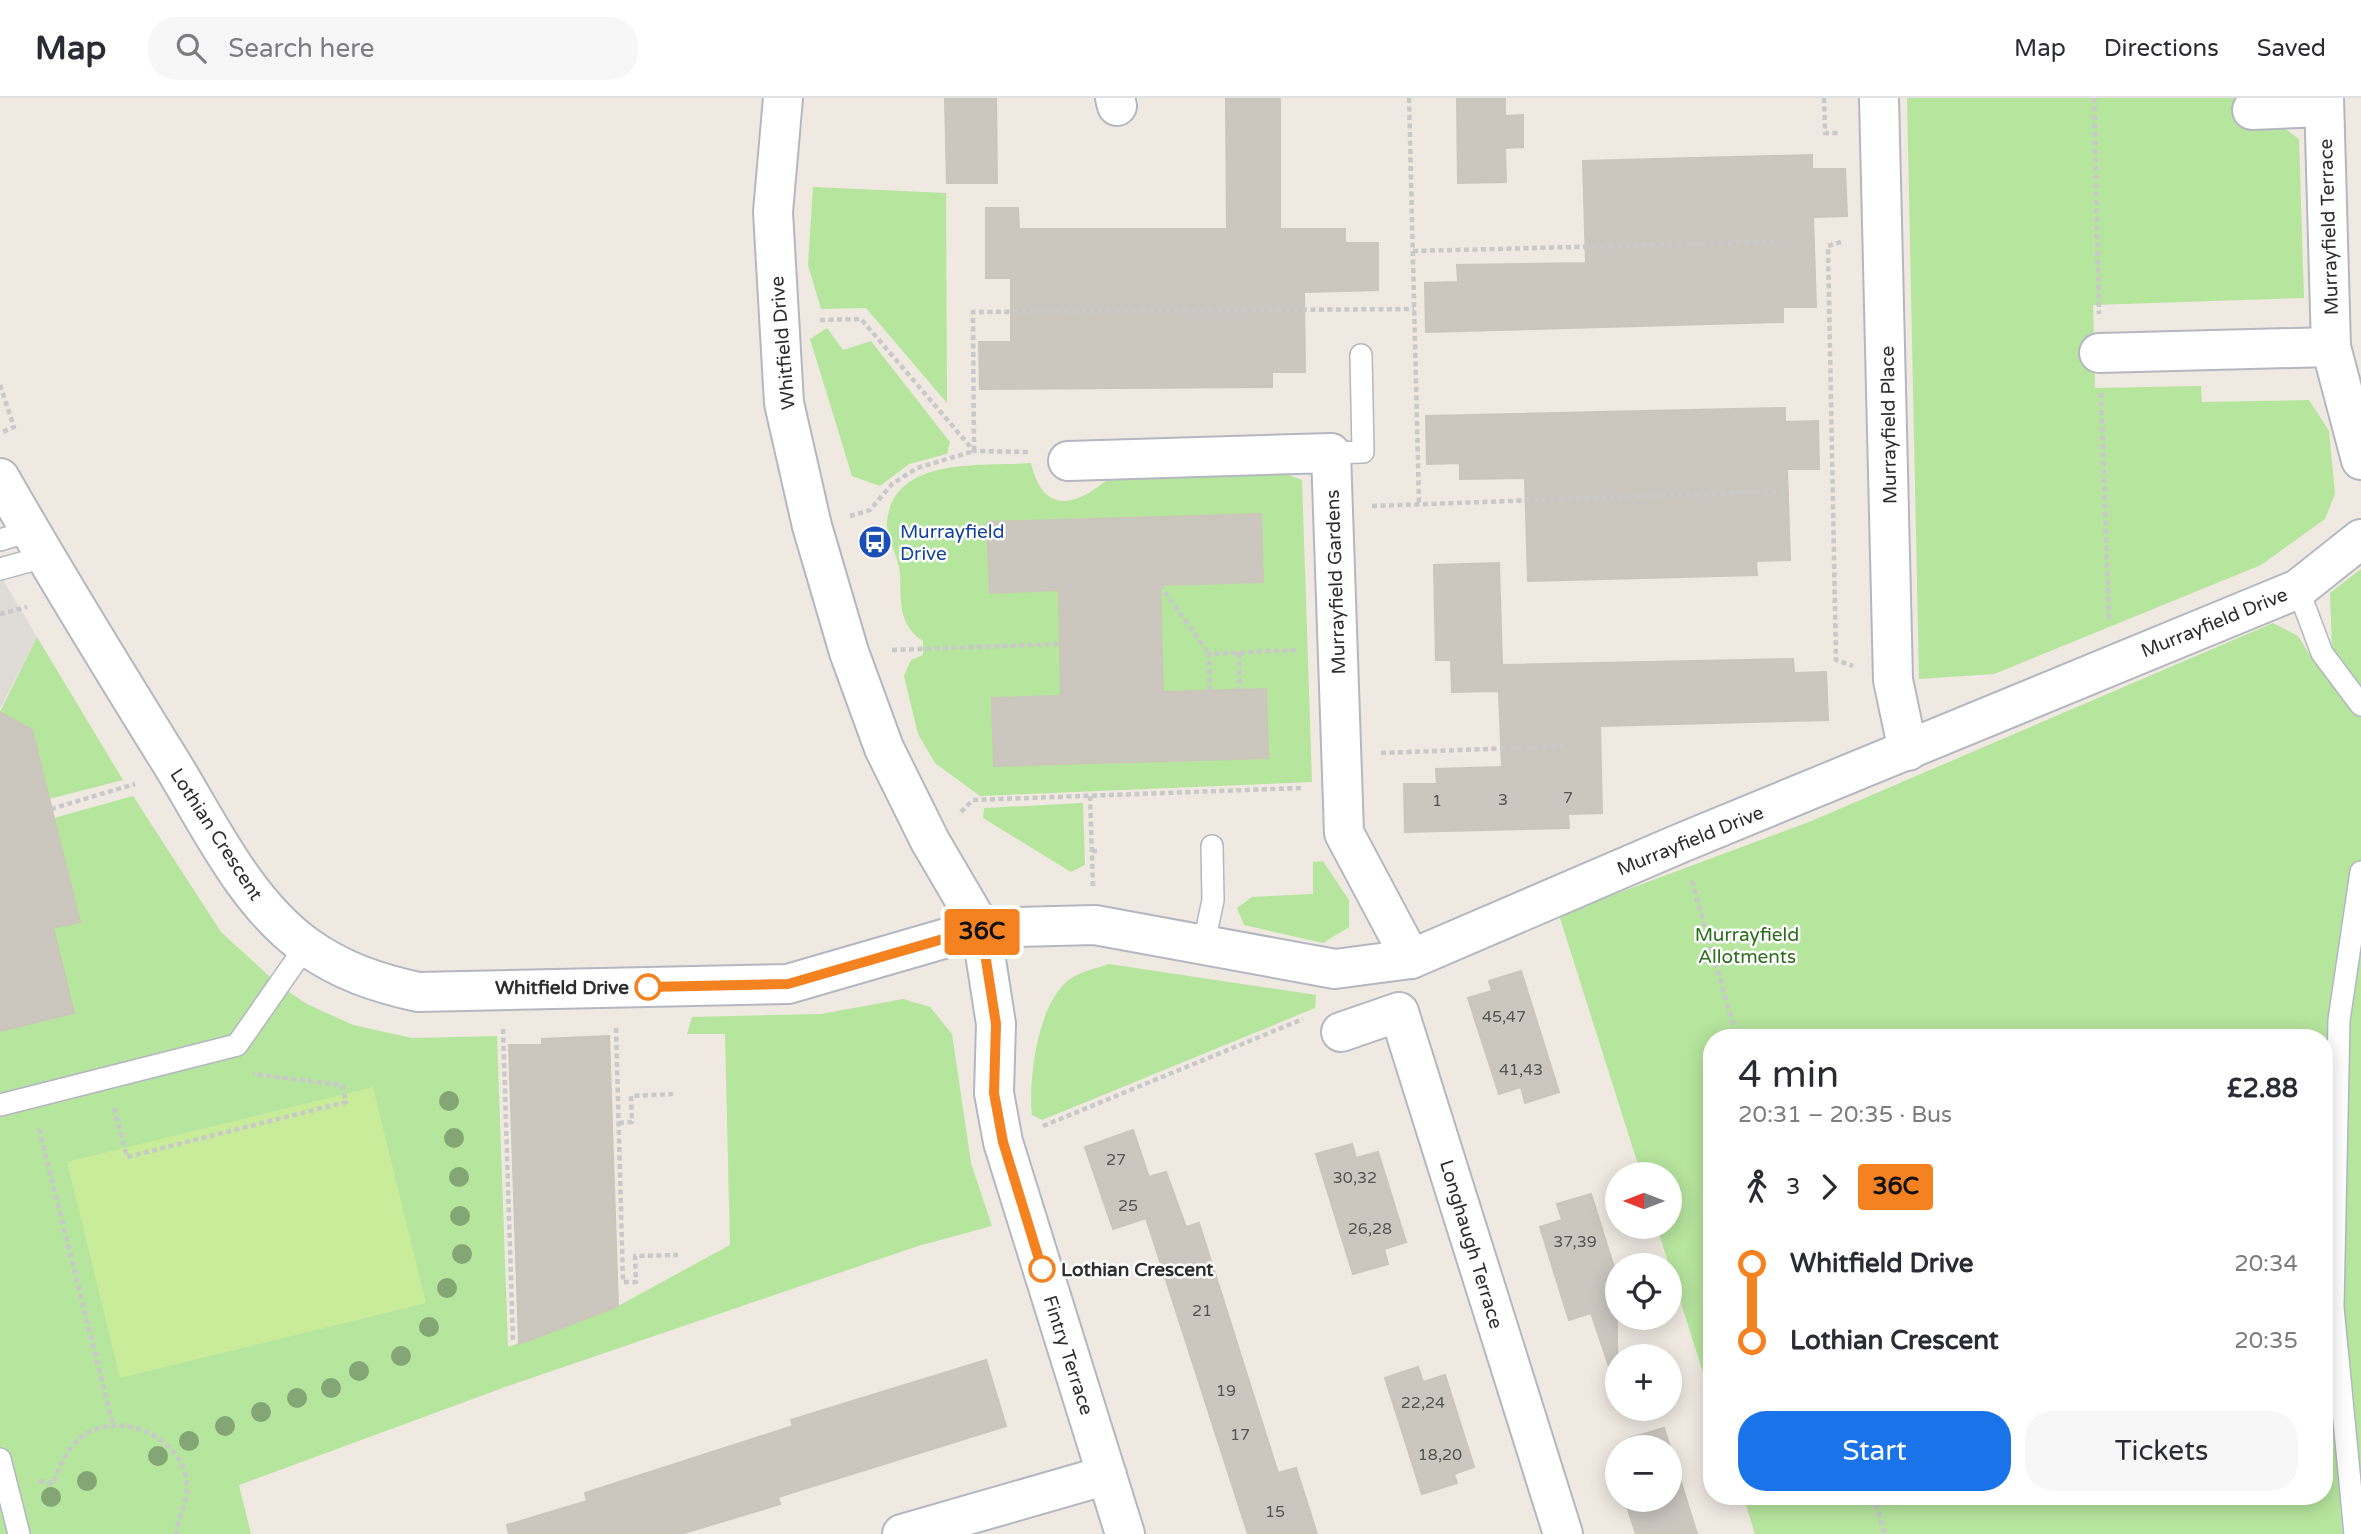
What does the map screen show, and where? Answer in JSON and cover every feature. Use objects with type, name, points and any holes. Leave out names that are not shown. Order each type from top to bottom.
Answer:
[{"type":"street","name":"Whitfield Drive","points":[[783,98],[773,212],[778,321],[784,403],[812,526],[849,652],[884,748],[930,841],[981,928]]},
{"type":"street","name":"Murrayfield Place","points":[[1879,98],[1893,680],[1908,751]]},
{"type":"street","name":"Murrayfield Terrace","points":[[2252,110],[2324,103],[2331,347],[2361,460]]},
{"type":"street","points":[[2099,353],[2331,347]]},
{"type":"street","points":[[1068,461],[1331,453]]},
{"type":"street","name":"Murrayfield Gardens","points":[[1331,453],[1345,833],[1411,959]]},
{"type":"street","name":"Lothian Crescent","points":[[0,478],[25,543],[261,902],[306,946],[373,983],[418,992],[788,984],[981,928]]},
{"type":"street","name":"Murrayfield Drive","points":[[981,928],[1095,925],[1203,948],[1335,969],[1411,959],[2110,664],[2298,589],[2361,539]]},
{"type":"street","name":"Fintry Terrace","points":[[981,928],[996,1024],[994,1093],[1003,1142],[1125,1534]]},
{"type":"street","name":"Longhaugh Terrace","points":[[1341,1032],[1399,1012],[1563,1534]]},
{"type":"street","points":[[902,1534],[1107,1475]]},
{"type":"lane","points":[[1331,453],[1363,452],[1361,355]]},
{"type":"lane","points":[[0,569],[25,543]]},
{"type":"lane","points":[[2298,589],[2322,653],[2361,705]]},
{"type":"lane","points":[[1203,948],[1213,900],[1212,846]]},
{"type":"lane","points":[[2355,1534],[2333,1307],[2339,1020],[2361,872]]},
{"type":"lane","points":[[0,1105],[237,1045],[306,946]]},
{"type":"lane","points":[[2,1468],[19,1534]]},
{"type":"path","points":[[1409,98],[1419,504]]},
{"type":"path","points":[[1884,231],[1828,246],[1835,633],[1836,660],[1893,680]]},
{"type":"path","points":[[1413,251],[1780,242]]},
{"type":"path","points":[[974,451],[973,312],[1413,309]]},
{"type":"path","points":[[778,321],[861,320],[974,451]]},
{"type":"path","points":[[0,385],[14,427],[0,433]]},
{"type":"path","points":[[812,526],[870,510],[892,484],[917,468],[974,451],[1024,452],[1068,461]]},
{"type":"path","points":[[1334,508],[1787,491]]},
{"type":"path","points":[[1160,585],[1209,654],[1210,691]]},
{"type":"path","points":[[0,614],[27,607]]},
{"type":"path","points":[[849,652],[1059,644]]},
{"type":"path","points":[[1209,654],[1337,649]]},
{"type":"path","points":[[1239,653],[1240,690]]},
{"type":"path","points":[[930,841],[973,800],[1090,796],[1566,746]]},
{"type":"path","points":[[51,809],[135,784]]},
{"type":"path","points":[[1090,796],[1095,925]]},
{"type":"path","points":[[1681,843],[1734,1029]]},
{"type":"path","points":[[1092,851],[1099,850]]},
{"type":"path","points":[[1003,1142],[1320,1012],[1335,969]]},
{"type":"path","points":[[615,987],[623,1282],[636,1282],[635,1256],[678,1255]]},
{"type":"path","points":[[503,1027],[513,1342]]},
{"type":"path","points":[[106,1078],[127,1157],[346,1102],[342,1085],[242,1072],[237,1045]]},
{"type":"path","points":[[619,1123],[632,1122],[631,1096],[673,1094]]},
{"type":"path","points":[[32,1097],[113,1425]]},
{"type":"path","points":[[2,1468],[53,1484],[64,1456],[85,1435],[113,1425],[143,1428],[169,1446],[185,1472],[187,1503],[177,1534]]},
{"type":"path","points":[[1876,1505],[1885,1534]]},
{"type":"green space","points":[[1907,98],[2243,98],[2243,128],[2284,128],[2299,139],[2304,298],[2093,305],[2095,388],[2201,386],[2202,402],[2309,400],[2329,431],[2335,494],[2325,519],[2261,565],[1994,674],[1919,679]]},
{"type":"green space","points":[[813,187],[946,193],[947,403],[866,308],[821,309],[808,265]]},
{"type":"green space","points":[[827,328],[843,350],[871,341],[950,442],[947,454],[909,464],[880,486],[852,476],[810,339]]},
{"type":"green space","points":[[1031,463],[1036,480],[1044,491],[1052,498],[1062,501],[1085,495],[1109,478],[1280,472],[1302,480],[1312,782],[980,796],[935,763],[918,734],[904,676],[911,660],[923,655],[923,641],[909,628],[901,603],[899,568],[887,528],[893,500],[905,485],[923,475],[943,469]]},
{"type":"green space","name":"Murrayfield Allotments","points":[[2361,569],[2361,1534],[1755,1534],[1746,1505],[2333,1505],[2333,1029],[1703,1029],[1703,1373],[1682,1306],[1682,1253],[1665,1253],[1661,1239],[1682,1239],[1682,1162],[1637,1162],[1559,915],[1809,822],[2273,623],[2298,636],[2311,657],[2332,649],[2330,593]]},
{"type":"green space","points":[[37,637],[123,780],[49,799],[32,730],[0,712]]},
{"type":"green space","points":[[133,796],[221,932],[280,986],[307,1004],[353,1025],[412,1038],[497,1036],[508,1347],[618,1306],[730,1245],[725,1034],[687,1034],[692,1017],[821,1014],[903,999],[930,1007],[952,1034],[971,1163],[992,1226],[918,1246],[508,1386],[239,1485],[251,1534],[0,1534],[0,1031],[74,1012],[53,928],[80,921],[54,818]]},
{"type":"green space","points":[[1083,803],[1085,865],[1071,872],[983,818],[984,808]]},
{"type":"green space","points":[[1323,861],[1349,900],[1349,927],[1323,943],[1244,925],[1237,908],[1252,897],[1313,894],[1313,862]]},
{"type":"green space","points":[[1109,964],[1316,995],[1315,1008],[1042,1120],[1032,1115],[1032,1081],[1038,1040],[1051,1002],[1061,987],[1073,977]]},
{"type":"green space","points":[[373,1087],[426,1303],[120,1378],[67,1162]]},
{"type":"shaded area","points":[[3,580],[37,637],[0,709],[0,581]]},
{"type":"building","points":[[945,98],[996,98],[997,183],[947,183]]},
{"type":"building","points":[[1226,98],[1280,98],[1280,229],[1345,229],[1345,243],[1378,243],[1378,290],[1304,292],[1305,372],[1272,372],[1272,387],[980,389],[979,342],[1011,342],[1011,278],[986,278],[986,208],[1018,208],[1019,229],[1227,229]]},
{"type":"building","points":[[1457,98],[1505,98],[1505,116],[1523,115],[1523,147],[1505,148],[1506,182],[1458,183]]},
{"type":"building","points":[[1812,155],[1812,169],[1845,169],[1847,216],[1813,217],[1816,307],[1783,307],[1783,322],[1426,332],[1425,283],[1458,282],[1457,265],[1586,263],[1583,161]]},
{"type":"building","points":[[1785,408],[1785,422],[1818,421],[1819,469],[1787,469],[1790,560],[1756,561],[1757,575],[1528,581],[1525,478],[1460,479],[1460,463],[1427,464],[1426,416]]},
{"type":"building","points":[[1261,514],[1263,582],[1160,585],[1163,692],[1266,689],[1268,758],[994,766],[992,698],[1061,696],[1059,590],[990,593],[987,522]]},
{"type":"building","points":[[1499,563],[1502,665],[1793,659],[1794,673],[1826,672],[1828,720],[1600,726],[1602,813],[1568,814],[1569,828],[1405,832],[1404,784],[1437,784],[1436,769],[1502,767],[1499,691],[1452,692],[1451,660],[1436,660],[1434,565]]},
{"type":"building","points":[[0,712],[32,730],[80,922],[53,928],[74,1013],[0,1031]]},
{"type":"building","points":[[1521,971],[1559,1092],[1525,1103],[1521,1087],[1499,1094],[1468,998],[1492,991],[1489,981]]},
{"type":"building","points":[[609,1036],[618,1306],[519,1344],[509,1045],[542,1045],[542,1039]]},
{"type":"building","points":[[1133,1130],[1149,1177],[1166,1172],[1186,1227],[1199,1223],[1278,1473],[1296,1468],[1317,1534],[1248,1534],[1146,1218],[1113,1229],[1085,1147]]},
{"type":"building","points":[[1352,1144],[1356,1158],[1378,1152],[1406,1242],[1384,1249],[1388,1264],[1353,1274],[1316,1154]]},
{"type":"building","points":[[1591,1194],[1609,1253],[1605,1253],[1605,1330],[1617,1330],[1617,1344],[1605,1344],[1605,1354],[1591,1313],[1569,1320],[1540,1227],[1562,1220],[1557,1204]]},
{"type":"building","points":[[986,1360],[1006,1426],[778,1497],[780,1504],[681,1534],[509,1534],[507,1525],[587,1501],[585,1493],[793,1426],[791,1420]]},
{"type":"building","points":[[1418,1367],[1423,1382],[1445,1375],[1474,1467],[1454,1474],[1457,1483],[1422,1494],[1385,1378]]},
{"type":"building","points":[[1664,1428],[1666,1435],[1640,1435]]},
{"type":"building","points":[[1682,1486],[1697,1534],[1636,1534],[1629,1512],[1682,1512]]},
{"type":"bus line","name":"36C","points":[[648,987],[788,984],[981,928],[996,1024],[994,1093],[1003,1142],[1042,1269]]},
{"type":"place","name":"Murrayfield Drive","points":[[875,542]]},
{"type":"place","name":"Whitfield Drive","points":[[648,987]]},
{"type":"place","name":"Lothian Crescent","points":[[1042,1269]]}]
